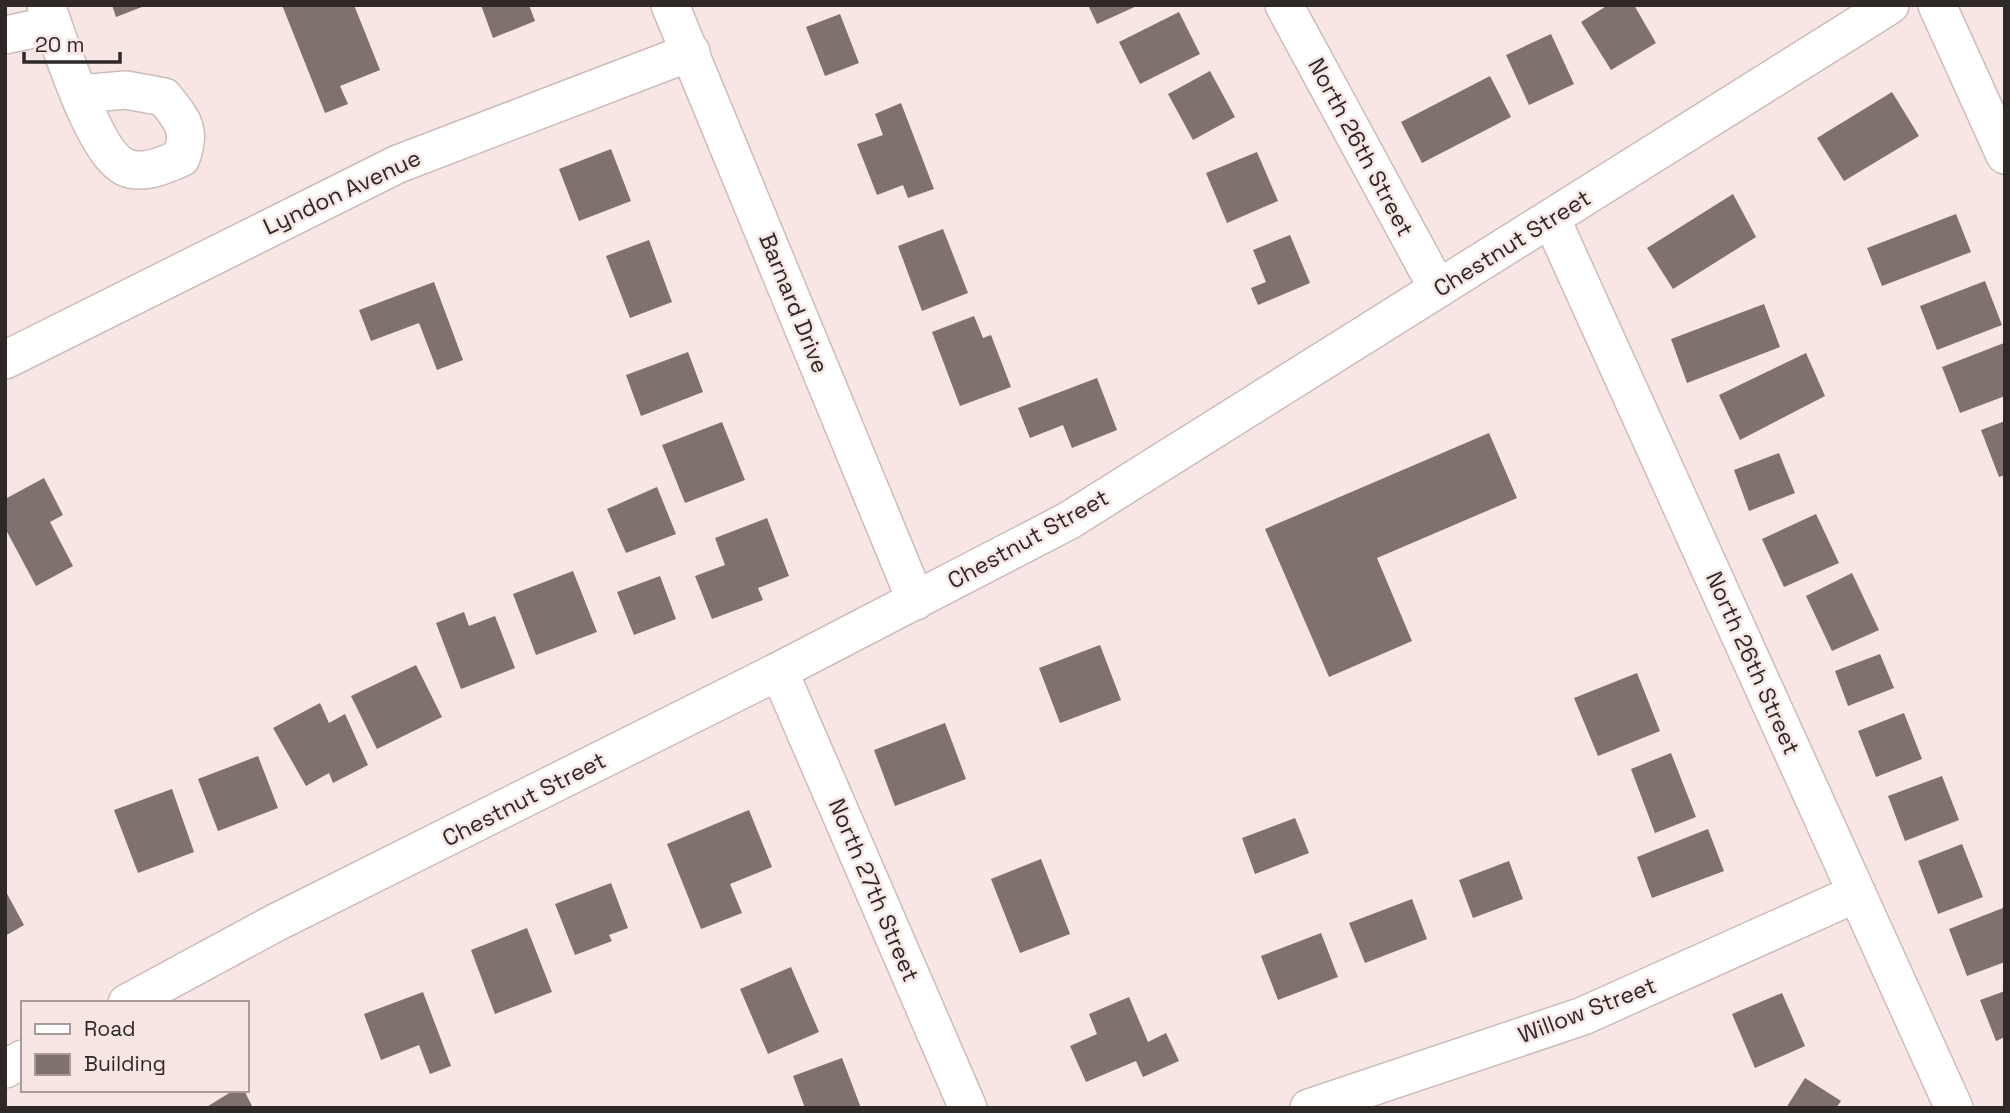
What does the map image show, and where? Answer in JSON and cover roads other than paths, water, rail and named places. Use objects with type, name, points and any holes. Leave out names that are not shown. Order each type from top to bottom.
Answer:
[{"type":"street","name":"Barnard Drive","points":[[670,5],[916,601]]},
{"type":"street","name":"North 26th Street","points":[[1284,5],[1438,289]]},
{"type":"street","name":"Chestnut Street","points":[[131,1001],[275,923],[779,671],[1068,521],[1890,5]]},
{"type":"street","points":[[1937,5],[2005,155]]},
{"type":"street","points":[[5,34],[50,15],[79,94]]},
{"type":"street","name":"Lyndon Avenue","points":[[5,360],[398,164],[691,52]]},
{"type":"street","name":"North 26th Street","points":[[1551,218],[1954,1108]]},
{"type":"street","name":"North 27th Street","points":[[779,671],[968,1108]]},
{"type":"street","name":"Willow Street","points":[[1309,1108],[1583,1016],[1857,893]]},
{"type":"street","points":[[5,1069],[21,1060]]}]
